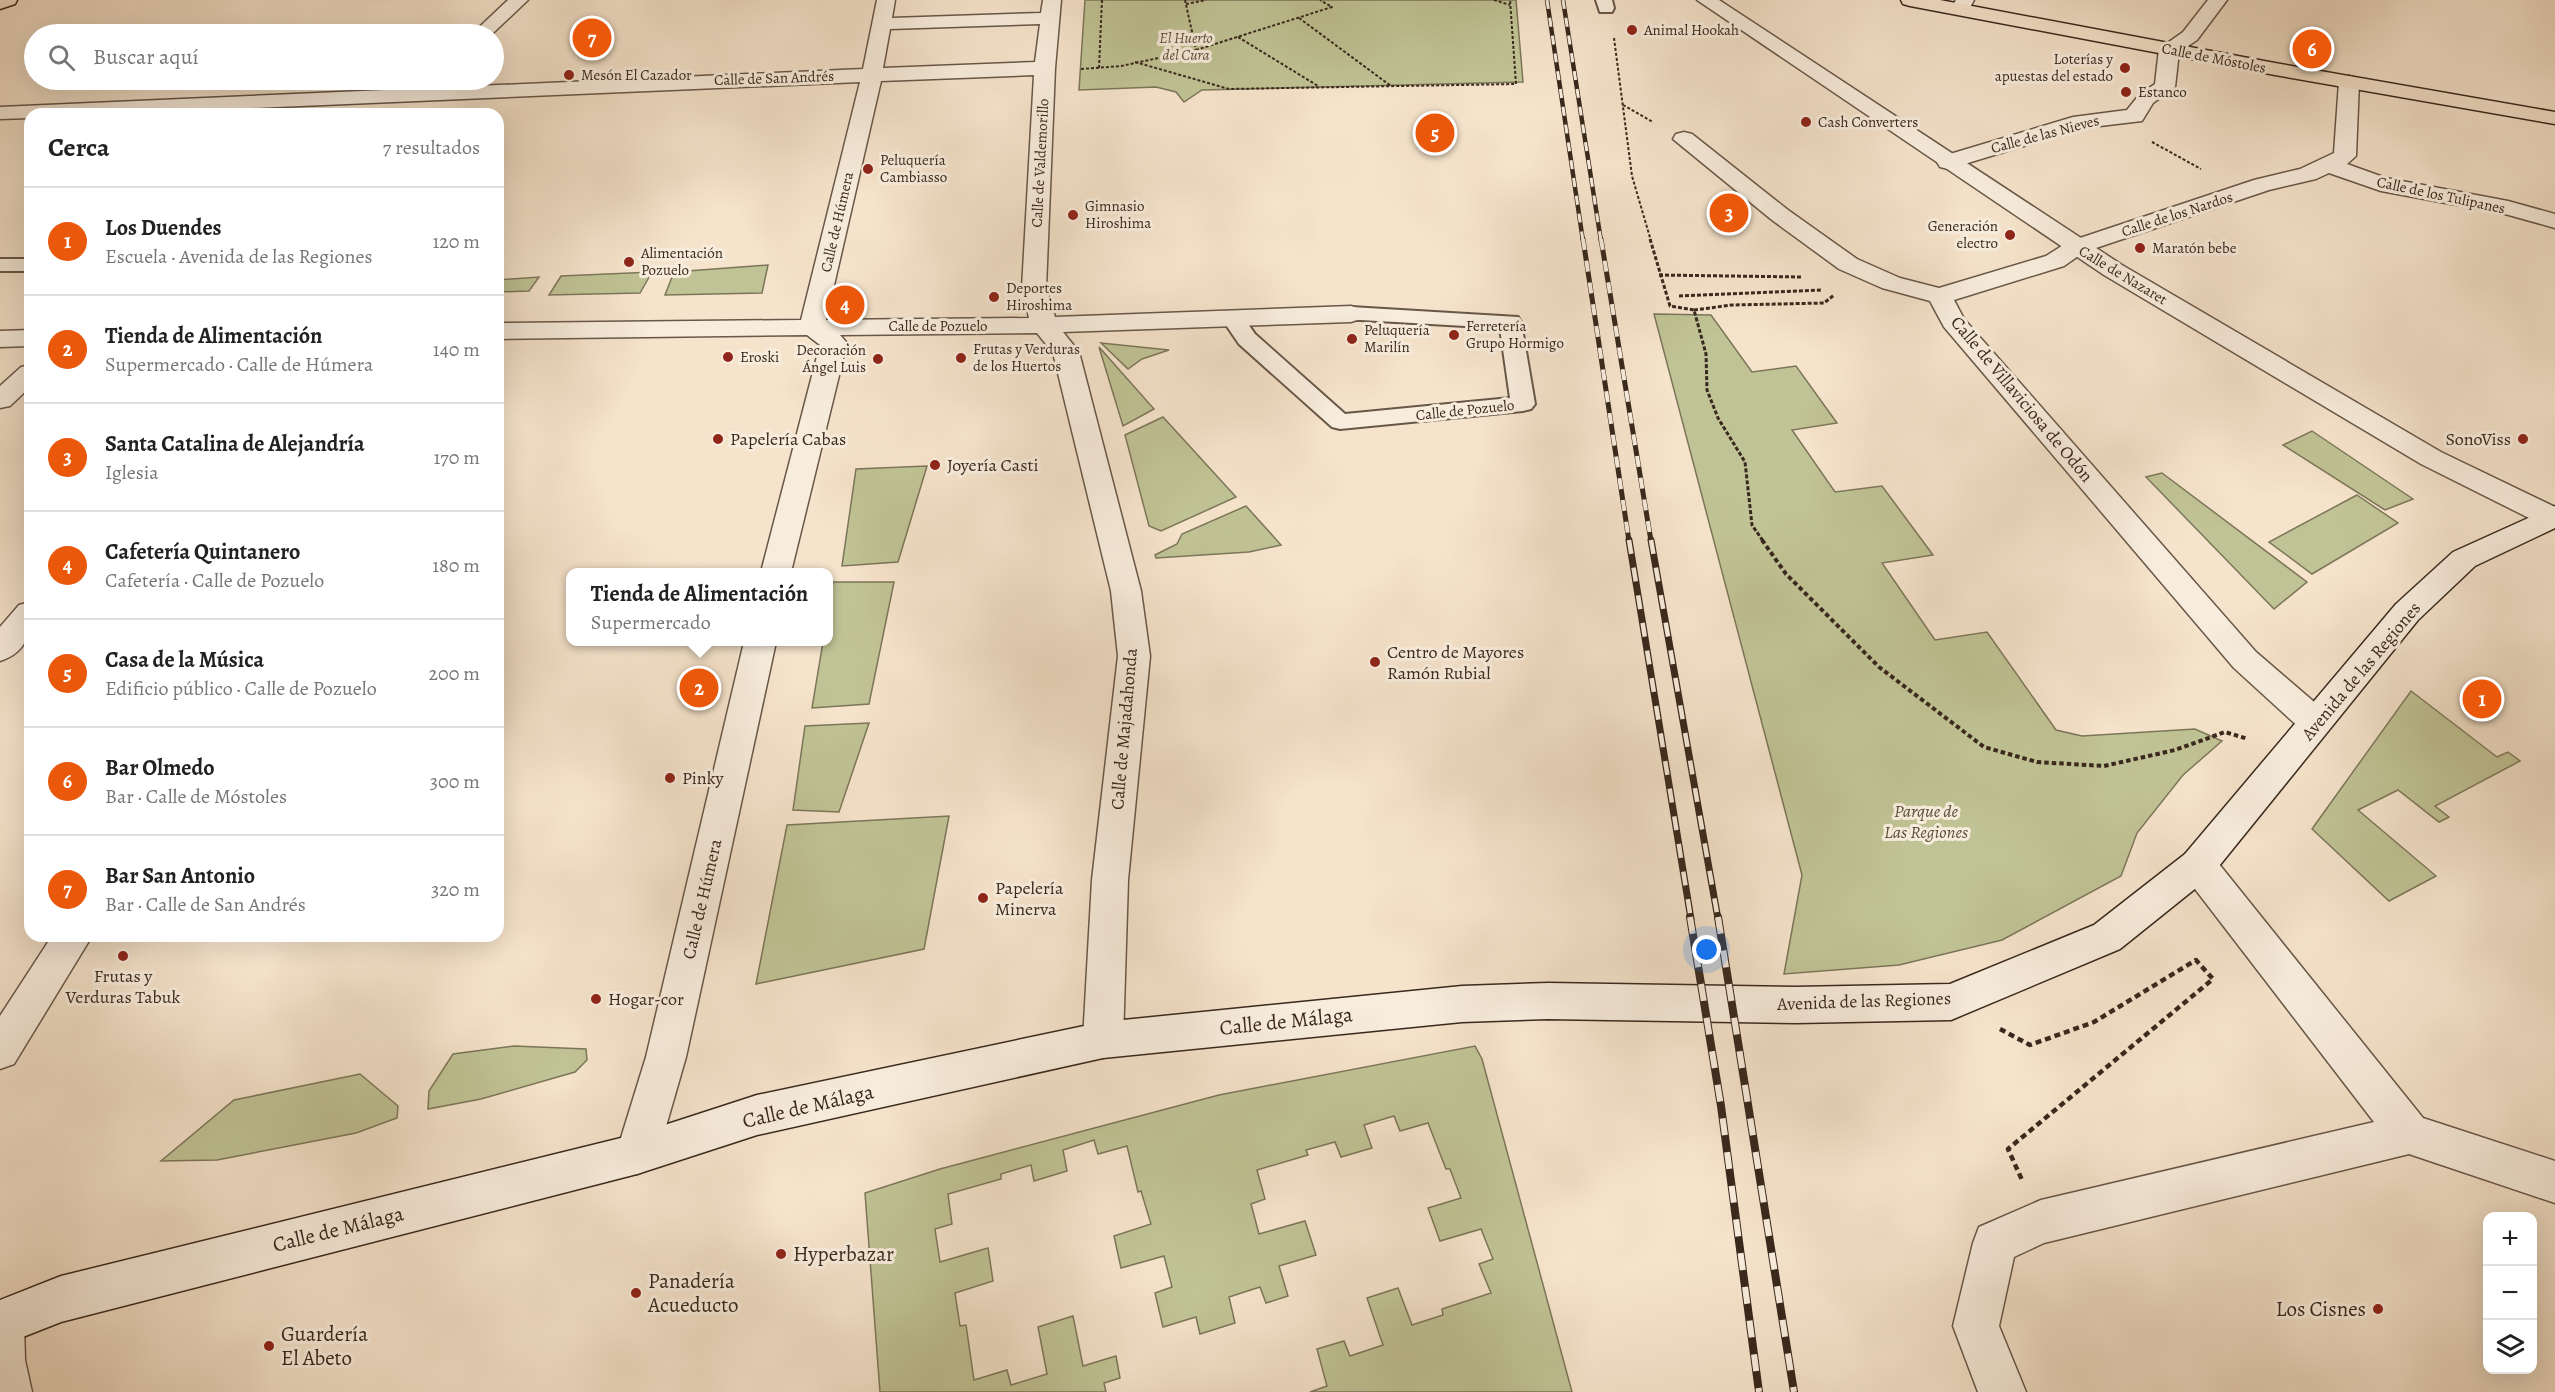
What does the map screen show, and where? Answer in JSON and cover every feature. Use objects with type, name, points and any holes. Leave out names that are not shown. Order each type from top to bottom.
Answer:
[{"type":"main road","points":[[0,3],[9,0]]},
{"type":"main road","name":"Calle de Móstoles","points":[[1910,0],[1962,5],[2168,54],[2349,82],[2555,118]]},
{"type":"street","points":[[492,24],[519,0]]},
{"type":"street","points":[[2168,54],[2190,36],[2218,0]]},
{"type":"street","name":"Calle de Nazaret","points":[[1708,1],[2076,247],[2431,458],[2554,518]]},
{"type":"street","points":[[883,12],[1051,9]]},
{"type":"street","name":"Calle de Valdemorillo","points":[[1044,325],[1034,288],[1045,68],[1051,9]]},
{"type":"street","name":"Calle de Húmera","points":[[812,327],[872,74],[883,12]]},
{"type":"street","name":"Calle de las Nieves","points":[[1947,162],[2081,122],[2106,117],[2134,116],[2146,99],[2165,87],[2168,54]]},
{"type":"street","name":"Calle de San Andrés","points":[[504,84],[1045,68]]},
{"type":"street","name":"Calle de los Nardos","points":[[1940,296],[2055,261],[2076,247],[2243,192],[2308,174],[2329,165],[2345,156],[2349,82]]},
{"type":"street","name":"Calle de San Andrés","points":[[79,108],[362,90]]},
{"type":"street","points":[[400,108],[420,90]]},
{"type":"street","name":"Calle de San Andrés","points":[[0,113],[24,111]]},
{"type":"street","points":[[1684,139],[1780,215],[1848,264],[1891,283],[1940,296]]},
{"type":"street","name":"Calle de los Tulipanes","points":[[2329,165],[2381,184],[2508,208],[2555,221]]},
{"type":"street","name":"Calle de Villaviciosa de Odón","points":[[1940,296],[1953,322],[2245,660],[2315,722]]},
{"type":"street","name":"Calle de Pozuelo","points":[[504,331],[1044,325],[1351,314]]},
{"type":"street","name":"Calle de Majadahonda","points":[[1044,325],[1066,352],[1126,591],[1134,656],[1110,880],[1103,1040]]},
{"type":"street","points":[[777,568],[834,344],[812,327]]},
{"type":"street","points":[[0,339],[24,338]]},
{"type":"street","points":[[0,400],[24,378]]},
{"type":"street","name":"Avenida de las Regiones","points":[[1637,1002],[1796,1005],[1951,1002],[2107,937],[2198,866],[2407,612],[2464,559],[2554,518]]},
{"type":"street","points":[[0,649],[24,620]]},
{"type":"street","name":"Calle de Húmera","points":[[637,1154],[666,1057],[759,646]]},
{"type":"street","points":[[2198,866],[2409,1134]]},
{"type":"street","points":[[0,1051],[69,942]]},
{"type":"street","name":"Calle de Málaga","points":[[0,1323],[61,1299],[637,1154],[757,1116],[1103,1040],[1462,1004],[1548,1001],[1637,1002]]},
{"type":"street","points":[[2002,1392],[1976,1326],[1992,1253],[1995,1243],[2041,1222],[2409,1134],[2555,1182]]},
{"type":"street","points":[[0,1323],[2,1360],[8,1392]]},
{"type":"lane","points":[[0,266],[24,265]]},
{"type":"lane","name":"Calle de Pozuelo","points":[[1233,319],[1247,339],[1340,422],[1523,404],[1510,322],[1351,314]]},
{"type":"path","points":[[1099,68],[1102,0]]},
{"type":"path","points":[[1196,50],[1185,2],[1206,0]]},
{"type":"path","points":[[1045,68],[1099,68],[1196,50],[1332,7],[1320,0]]},
{"type":"path","points":[[1494,0],[1510,5]]},
{"type":"path","points":[[1135,62],[1230,89],[1516,84],[1510,0]]},
{"type":"path","points":[[1605,4],[1613,31],[1632,176],[1659,275],[1670,306],[1694,310],[1732,305],[1824,303],[1842,289]]},
{"type":"path","points":[[1299,18],[1391,87]]},
{"type":"path","points":[[1237,37],[1320,87]]},
{"type":"path","points":[[2106,117],[2243,192]]},
{"type":"path","points":[[1659,275],[1800,276],[1810,280]]},
{"type":"path","points":[[1679,296],[1831,290]]},
{"type":"path","points":[[1694,310],[1706,354],[1707,390],[1718,418],[1745,462],[1752,525],[1786,574],[1879,667],[1984,747],[2037,762],[2104,766],[2175,750],[2224,732],[2294,751]]},
{"type":"path","points":[[1951,1002],[2030,1045],[2094,1022],[2196,960],[2213,979],[2008,1149],[2041,1222]]},
{"type":"green space","name":"El Huerto del Cura","points":[[1085,0],[1516,0],[1523,82],[1202,90],[1184,102],[1176,92],[1156,87],[1079,90]]},
{"type":"green space","points":[[768,265],[762,293],[665,295],[674,272]]},
{"type":"green space","points":[[652,272],[640,293],[549,295],[561,276]]},
{"type":"green space","points":[[539,277],[529,291],[504,292],[504,280]]},
{"type":"green space","name":"Parque de Las Regiones","points":[[1654,314],[1711,315],[1752,372],[1796,366],[1837,423],[1792,430],[1835,492],[1882,486],[1933,555],[1882,563],[1935,640],[1987,632],[2056,730],[2082,736],[2195,729],[2222,741],[2183,775],[2137,833],[2121,876],[2002,940],[1899,965],[1784,974],[1802,875]]},
{"type":"green space","points":[[1101,343],[1169,350],[1142,359],[1128,369]]},
{"type":"green space","points":[[1099,347],[1154,409],[1123,426]]},
{"type":"green space","points":[[1163,417],[1236,497],[1161,531],[1149,526],[1125,435]]},
{"type":"green space","points":[[2312,431],[2413,499],[2385,510],[2283,445]]},
{"type":"green space","points":[[927,466],[898,562],[842,566],[856,469]]},
{"type":"green space","points":[[2162,473],[2307,582],[2274,609],[2146,477]]},
{"type":"green space","points":[[2357,495],[2398,523],[2312,574],[2269,542]]},
{"type":"green space","points":[[1246,506],[1281,545],[1249,552],[1156,558],[1155,555],[1177,544],[1182,534]]},
{"type":"green space","points":[[833,582],[894,582],[869,704],[812,708],[822,646],[833,646]]},
{"type":"green space","points":[[2411,691],[2497,757],[2508,752],[2520,761],[2435,806],[2449,817],[2439,822],[2398,790],[2358,810],[2436,876],[2389,901],[2312,829]]},
{"type":"green space","points":[[869,723],[839,812],[793,810],[805,726]]},
{"type":"green space","points":[[949,816],[924,949],[756,984],[787,825]]},
{"type":"green space","points":[[514,1046],[586,1049],[587,1060],[575,1072],[481,1099],[428,1109],[429,1091],[453,1054]]},
{"type":"green space","points":[[1475,1046],[1482,1059],[1572,1392],[1310,1392],[1327,1386],[1317,1349],[1344,1341],[1350,1356],[1383,1345],[1367,1298],[1398,1288],[1412,1325],[1443,1315],[1442,1309],[1491,1293],[1479,1264],[1493,1259],[1481,1229],[1440,1241],[1428,1208],[1461,1198],[1450,1169],[1446,1169],[1428,1123],[1400,1131],[1394,1116],[1364,1125],[1372,1148],[1341,1157],[1335,1142],[1306,1150],[1308,1155],[1257,1170],[1265,1199],[1251,1204],[1259,1234],[1305,1221],[1316,1255],[1279,1266],[1288,1296],[1266,1303],[1260,1287],[1229,1297],[1235,1323],[1200,1334],[1196,1317],[1163,1327],[1155,1293],[1172,1287],[1164,1256],[1121,1268],[1114,1236],[1151,1224],[1141,1191],[1138,1192],[1127,1146],[1098,1154],[1094,1140],[1063,1150],[1067,1171],[1034,1181],[1031,1165],[1001,1174],[1001,1179],[948,1194],[952,1224],[935,1229],[940,1262],[988,1248],[993,1281],[955,1293],[960,1326],[966,1325],[974,1380],[1007,1370],[1011,1385],[1047,1374],[1038,1327],[1073,1316],[1083,1366],[1116,1356],[1120,1378],[1104,1383],[1106,1392],[880,1392],[865,1193],[940,1169],[1219,1095]]},
{"type":"green space","points":[[360,1074],[398,1106],[397,1118],[356,1133],[217,1160],[161,1161],[234,1100]]},
{"type":"railway","points":[[1547,0],[1583,241]]},
{"type":"railway","points":[[1563,0],[1601,241]]},
{"type":"railway","points":[[1583,239],[1629,541]]},
{"type":"railway","points":[[1601,239],[1651,541]]},
{"type":"railway","points":[[1629,540],[1691,919]]},
{"type":"railway","points":[[1651,540],[1718,919]]},
{"type":"railway","points":[[1690,917],[1721,1106],[1759,1392]]},
{"type":"railway","points":[[1718,917],[1794,1392]]},
{"type":"place","name":"Animal Hookah","points":[[1632,30]]},
{"type":"place","name":"Bar San Antonio","points":[[592,38]]},
{"type":"place","name":"Bar Olmedo","points":[[2312,49]]},
{"type":"place","name":"Loterías y apuestas del estado","points":[[2125,68]]},
{"type":"place","name":"Mesón El Cazador","points":[[569,75]]},
{"type":"place","name":"Estanco","points":[[2126,92]]},
{"type":"place","name":"Cash Converters","points":[[1806,122]]},
{"type":"place","name":"Casa de la Música","points":[[1435,133]]},
{"type":"place","name":"Peluquería Cambiasso","points":[[868,169]]},
{"type":"place","name":"Santa Catalina de Alejandría","points":[[1729,213]]},
{"type":"place","name":"Gimnasio Hiroshima","points":[[1073,215]]},
{"type":"place","name":"Generación electro","points":[[2010,235]]},
{"type":"place","name":"Maratón bebe","points":[[2140,248]]},
{"type":"place","name":"Alimentación Pozuelo","points":[[629,262]]},
{"type":"place","name":"Deportes Hiroshima","points":[[994,297]]},
{"type":"place","name":"Cafetería Quintanero","points":[[845,305]]},
{"type":"place","name":"Ferretería Grupo Hormigo","points":[[1454,335]]},
{"type":"place","name":"Peluquería Marilín","points":[[1352,339]]},
{"type":"place","name":"Eroski","points":[[728,357]]},
{"type":"place","name":"Frutas y Verduras de los Huertos","points":[[961,358]]},
{"type":"place","name":"Decoración Ángel Luis","points":[[878,359]]},
{"type":"place","name":"Papelería Cabas","points":[[718,439]]},
{"type":"place","name":"SonoViss","points":[[2523,439]]},
{"type":"place","name":"Joyería Casti","points":[[935,465]]},
{"type":"place","name":"Centro de Mayores Ramón Rubial","points":[[1375,662]]},
{"type":"place","name":"Tienda de Alimentación","points":[[699,688]]},
{"type":"place","name":"Los Duendes","points":[[2482,699]]},
{"type":"place","name":"Pinky","points":[[670,778]]},
{"type":"place","name":"Papelería Minerva","points":[[983,898]]},
{"type":"place","name":"Frutas y Verduras Tabuk","points":[[123,956]]},
{"type":"place","name":"Hogar-cor","points":[[596,999]]},
{"type":"place","name":"Hyperbazar","points":[[781,1254]]},
{"type":"place","name":"Panadería Acueducto","points":[[636,1293]]},
{"type":"place","name":"Los Cisnes","points":[[2378,1309]]},
{"type":"place","name":"Guardería El Abeto","points":[[269,1346]]}]
